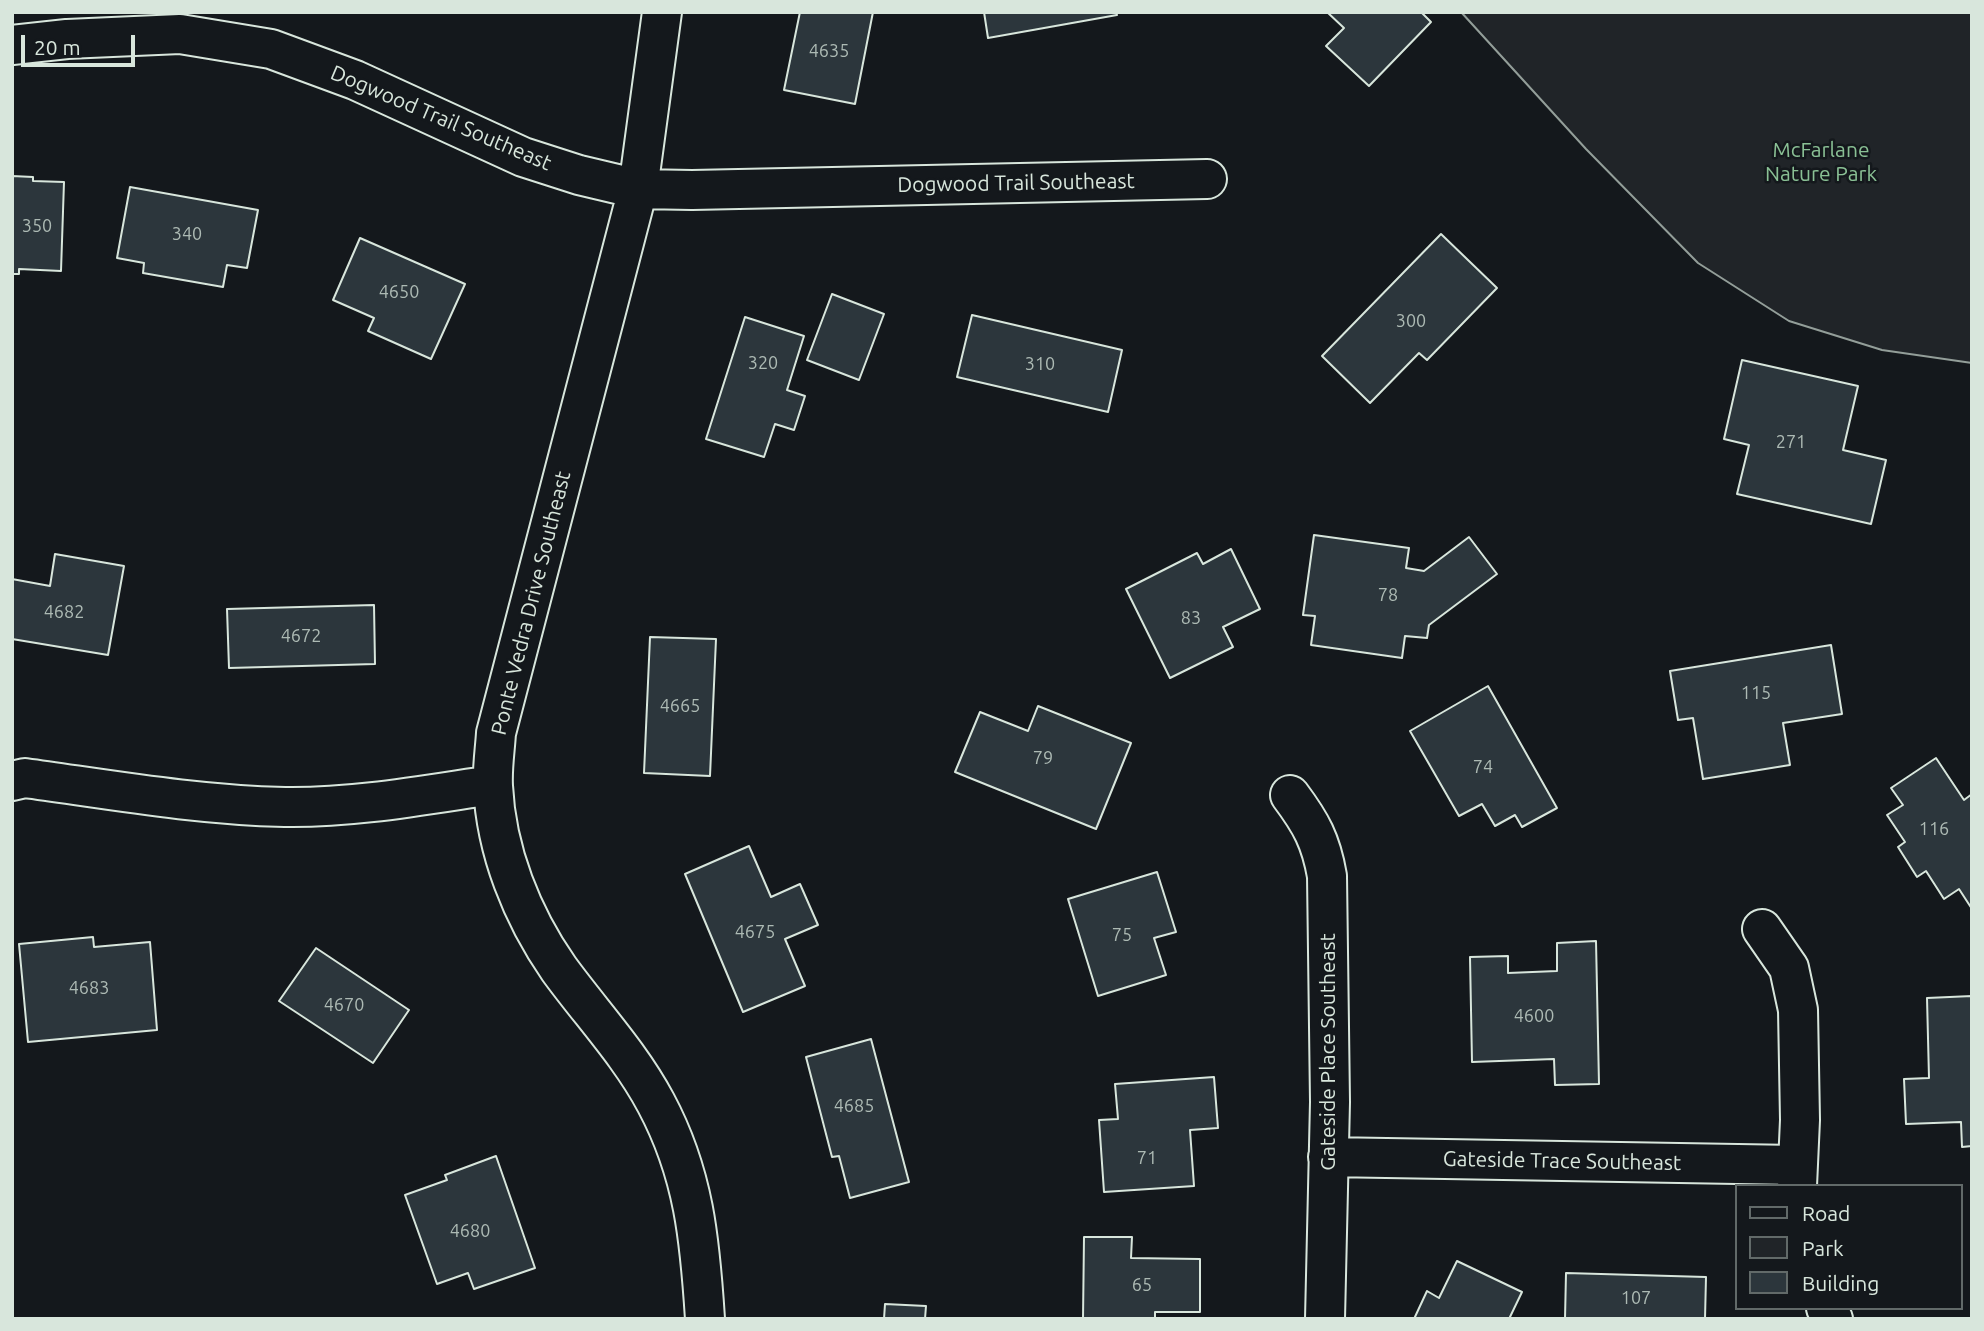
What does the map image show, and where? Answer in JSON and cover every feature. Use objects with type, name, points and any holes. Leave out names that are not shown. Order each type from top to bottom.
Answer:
[{"type":"street","name":"Ponte Vedra Drive Southeast","points":[[662,12],[638,189],[496,733],[492,785],[498,827],[511,876],[534,930],[559,969],[655,1100],[677,1145],[693,1201],[701,1252],[705,1319]]},
{"type":"street","name":"Dogwood Trail Southeast","points":[[12,45],[68,39],[180,34],[271,49],[355,80],[523,157],[579,175],[638,189],[1207,179]]},
{"type":"street","points":[[12,780],[25,778],[144,796],[287,807],[358,804],[492,785]]},
{"type":"street","name":"Gateside Place Southeast","points":[[1290,796],[1311,823],[1322,849],[1326,876],[1330,1102],[1325,1319]]},
{"type":"street","points":[[1762,929],[1788,968],[1798,1010],[1800,1120],[1796,1175]]},
{"type":"street","name":"Gateside Trace Southeast","points":[[1328,1157],[1796,1175]]},
{"type":"green space","name":"McFarlane Nature Park","points":[[1461,12],[1972,12],[1972,363],[1882,350],[1789,321],[1698,263],[1586,149]]},
{"type":"building","points":[[800,12],[873,12],[855,104],[784,90]]},
{"type":"building","points":[[984,12],[1116,12],[1117,15],[988,38]]},
{"type":"building","points":[[1327,12],[1421,12],[1431,22],[1369,86],[1326,46],[1344,28]]},
{"type":"building","points":[[12,176],[33,177],[33,181],[64,182],[61,271],[19,269],[19,274],[12,274]]},
{"type":"building","points":[[130,187],[258,210],[247,268],[227,265],[223,287],[143,273],[144,263],[117,258]]},
{"type":"building","points":[[1441,234],[1497,288],[1427,360],[1419,353],[1370,403],[1322,356]]},
{"type":"building","points":[[360,238],[465,284],[431,359],[368,331],[374,318],[333,300]]},
{"type":"building","points":[[832,294],[884,314],[859,380],[807,360]]},
{"type":"building","points":[[972,315],[1122,350],[1108,412],[957,377]]},
{"type":"building","points":[[745,317],[804,336],[787,390],[805,396],[794,430],[775,424],[764,457],[706,439]]},
{"type":"building","points":[[1742,360],[1858,386],[1843,450],[1886,460],[1871,524],[1737,494],[1749,445],[1724,439]]},
{"type":"building","points":[[1314,535],[1409,548],[1406,568],[1424,571],[1469,537],[1497,574],[1429,625],[1427,638],[1405,636],[1402,658],[1311,645],[1315,616],[1303,615]]},
{"type":"building","points":[[1231,549],[1260,609],[1223,627],[1233,647],[1170,678],[1126,589],[1197,553],[1203,564]]},
{"type":"building","points":[[55,554],[124,566],[108,655],[12,639],[12,579],[50,586]]},
{"type":"building","points":[[374,605],[375,664],[229,668],[227,609]]},
{"type":"building","points":[[650,637],[716,639],[710,776],[644,773]]},
{"type":"building","points":[[1831,645],[1842,714],[1783,723],[1790,765],[1703,779],[1693,718],[1678,720],[1670,671]]},
{"type":"building","points":[[1488,686],[1557,808],[1522,827],[1515,815],[1495,826],[1482,804],[1459,816],[1410,731]]},
{"type":"building","points":[[1038,706],[1131,743],[1096,829],[955,772],[980,712],[1028,731]]},
{"type":"building","points":[[1936,758],[1964,800],[1972,794],[1972,909],[1959,889],[1944,899],[1926,871],[1917,877],[1898,847],[1905,842],[1887,815],[1903,805],[1891,788]]},
{"type":"building","points":[[749,846],[771,897],[800,884],[818,925],[785,939],[805,986],[743,1012],[685,874]]},
{"type":"building","points":[[1157,872],[1176,932],[1154,938],[1166,975],[1098,996],[1068,899]]},
{"type":"building","points":[[93,937],[94,947],[150,942],[157,1030],[28,1042],[19,944]]},
{"type":"building","points":[[1596,941],[1599,1084],[1555,1085],[1554,1059],[1472,1062],[1470,957],[1508,956],[1508,973],[1557,971],[1557,943]]},
{"type":"building","points":[[316,948],[409,1010],[373,1063],[279,1001]]},
{"type":"building","points":[[1972,996],[1972,1146],[1962,1147],[1961,1122],[1906,1124],[1904,1079],[1929,1078],[1927,998]]},
{"type":"building","points":[[871,1039],[909,1182],[850,1198],[839,1156],[832,1157],[806,1057]]},
{"type":"building","points":[[1214,1077],[1218,1128],[1190,1130],[1194,1186],[1104,1192],[1099,1120],[1118,1119],[1115,1084]]},
{"type":"building","points":[[496,1156],[535,1268],[474,1289],[468,1273],[437,1284],[405,1195],[447,1180],[445,1175]]},
{"type":"building","points":[[1084,1237],[1132,1237],[1131,1258],[1200,1259],[1200,1312],[1155,1312],[1155,1319],[1083,1319]]},
{"type":"building","points":[[1457,1261],[1522,1292],[1509,1319],[1414,1319],[1427,1291],[1439,1298]]},
{"type":"building","points":[[1566,1273],[1706,1277],[1705,1319],[1565,1319]]},
{"type":"building","points":[[885,1304],[926,1306],[925,1319],[884,1319]]}]
